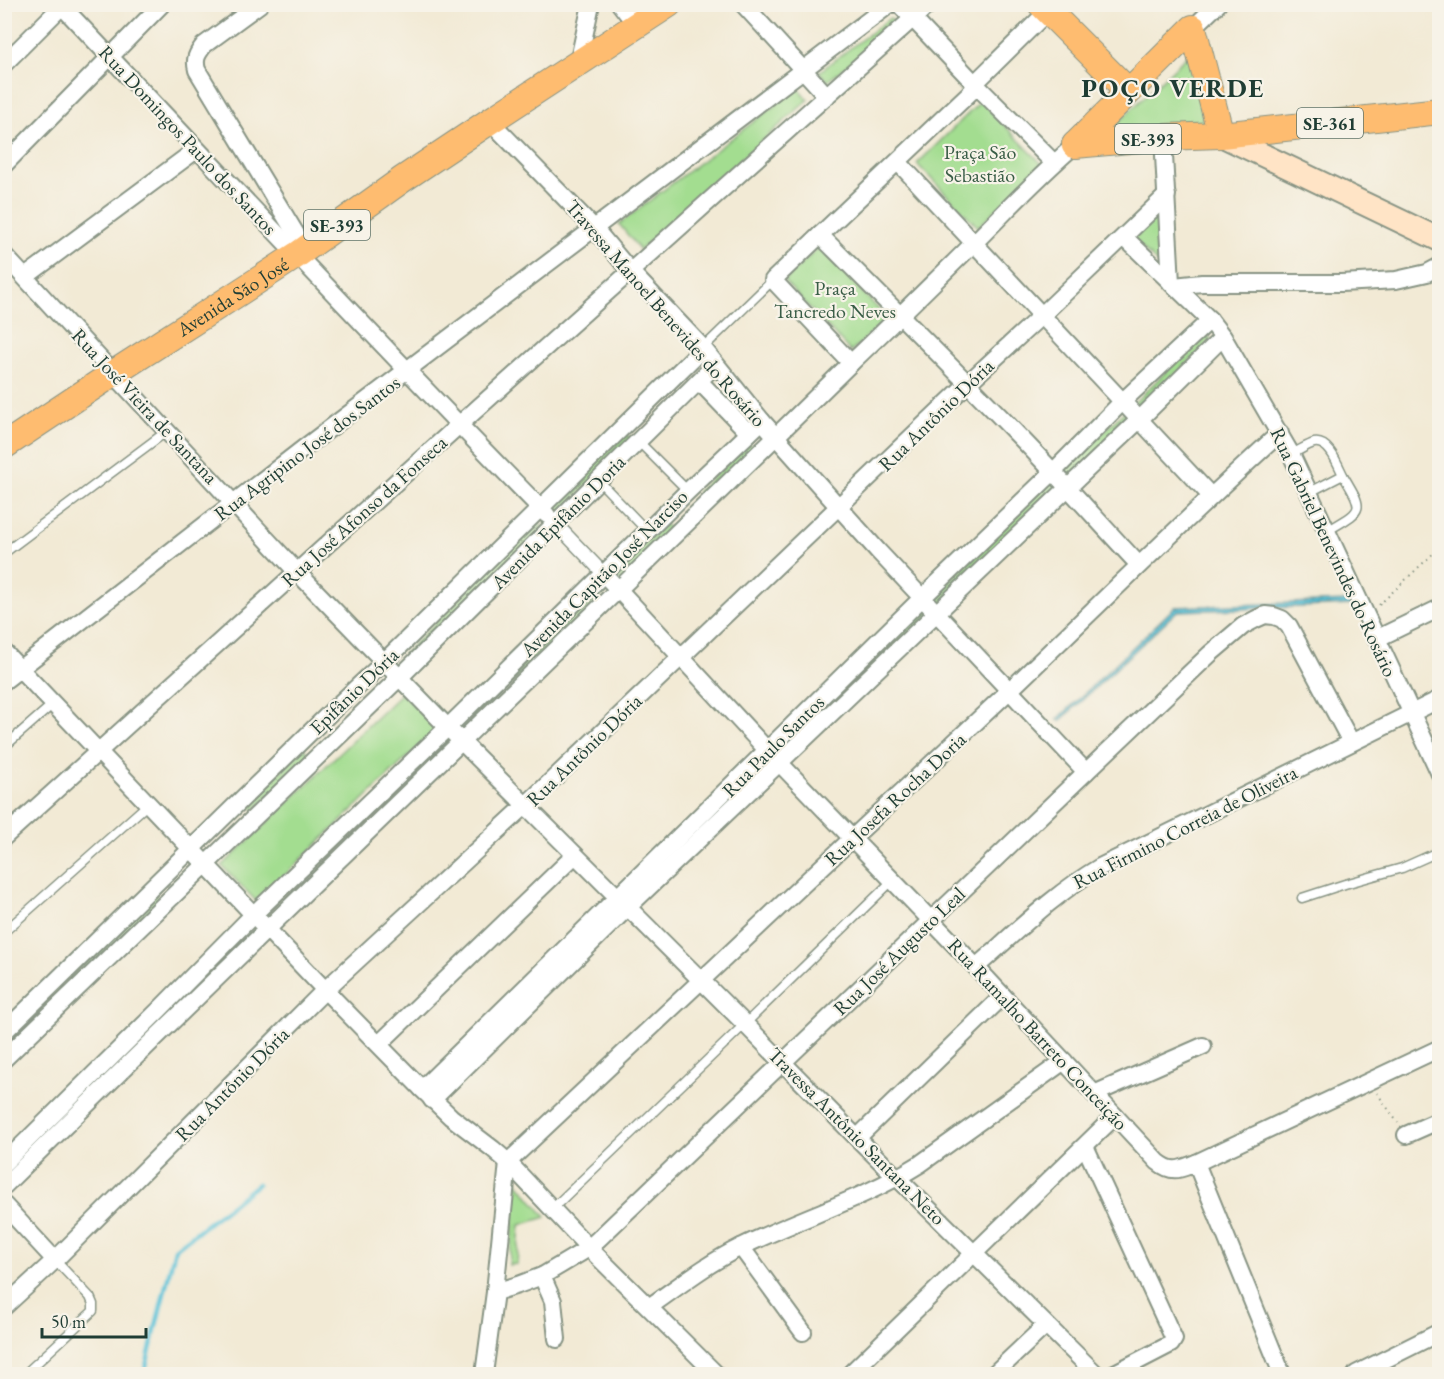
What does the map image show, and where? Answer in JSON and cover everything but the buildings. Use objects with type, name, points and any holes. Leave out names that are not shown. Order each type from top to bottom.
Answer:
[{"type":"main road","name":"Avenida São José","points":[[4,446],[301,252],[384,192],[669,4]]},
{"type":"main road","points":[[1048,7],[1128,91]]},
{"type":"main road","name":"SE-393","points":[[1075,145],[1193,28]]},
{"type":"main road","points":[[1193,28],[1221,135],[1440,240]]},
{"type":"main road","name":"SE-361","points":[[1221,135],[1440,111]]},
{"type":"main road","name":"SE-393","points":[[1075,145],[1163,137],[1221,135]]},
{"type":"street","points":[[4,165],[162,4]]},
{"type":"street","points":[[260,4],[204,45],[197,53],[195,61],[197,69],[301,252]]},
{"type":"street","points":[[578,64],[591,4]]},
{"type":"street","points":[[620,4],[637,26]]},
{"type":"street","points":[[743,4],[827,96]]},
{"type":"street","name":"Rua Agripino José dos Santos","points":[[4,681],[890,4]]},
{"type":"street","points":[[899,4],[1054,163]]},
{"type":"street","name":"Rua José Afonso da Fonseca","points":[[4,837],[929,4]]},
{"type":"street","points":[[1193,28],[1218,4]]},
{"type":"street","points":[[4,64],[62,5]]},
{"type":"street","name":"Rua Domingos Paulo dos Santos","points":[[62,5],[196,150],[301,252],[407,371],[556,524]]},
{"type":"street","points":[[1048,7],[976,85],[773,280],[851,363],[1075,145]]},
{"type":"street","name":"Travessa Manoel Benevides do Rosário","points":[[490,121],[594,228],[630,271],[703,348],[755,427],[776,437],[922,598],[1086,772]]},
{"type":"street","points":[[1163,137],[1173,284],[1341,283],[1396,280],[1427,273],[1440,266]]},
{"type":"street","points":[[25,277],[196,150]]},
{"type":"street","points":[[898,162],[1210,496]]},
{"type":"street","name":"Rua Antônio Dória","points":[[4,1307],[55,1260],[325,990],[526,805],[1167,195]]},
{"type":"street","points":[[820,235],[968,383],[1139,565]]},
{"type":"street","name":"Rua Gabriel Benevindes do Rosário","points":[[1124,237],[1210,320],[1280,434],[1310,492],[1440,774]]},
{"type":"street","name":"Rua José Vieira de Santana","points":[[4,255],[297,572],[526,805]]},
{"type":"street","name":"Rua Paulo Santos","points":[[773,757],[922,598],[1123,401],[1210,320]]},
{"type":"street","name":"Rua Paulo Santos","points":[[427,1095],[773,757],[937,613],[1223,338]]},
{"type":"street","name":"Epifânio Dória","points":[[4,1032],[703,348]]},
{"type":"street","name":"Avenida Capitão José Narciso","points":[[165,1016],[267,929],[851,363]]},
{"type":"street","name":"Avenida Epifânio Doria","points":[[400,678],[715,365]]},
{"type":"street","points":[[699,381],[755,427]]},
{"type":"street","points":[[624,427],[639,442]]},
{"type":"street","name":"Avenida Capitão José Narciso","points":[[165,1016],[254,914],[755,427]]},
{"type":"street","name":"Rua Josefa Rocha Doria","points":[[508,1162],[703,982],[1210,496],[1280,434]]},
{"type":"street","points":[[688,491],[704,507]]},
{"type":"street","points":[[556,524],[604,574]]},
{"type":"street","name":"Rua Ramalho Barreto Conceição","points":[[604,574],[773,757],[976,966],[1158,1162],[1171,1170],[1196,1163]]},
{"type":"street","points":[[1376,639],[1440,608]]},
{"type":"street","name":"Rua José Augusto Leal","points":[[495,1292],[542,1276],[589,1248],[1210,654],[1243,626],[1265,615],[1282,619],[1289,626],[1351,742]]},
{"type":"street","points":[[4,652],[427,1095],[508,1162],[589,1248],[716,1374]]},
{"type":"street","name":"Epifânio Dória","points":[[4,1059],[400,678]]},
{"type":"street","name":"Rua Firmino Correia de Oliveira","points":[[976,966],[1060,893],[1100,867],[1440,699]]},
{"type":"street","points":[[237,805],[253,821]]},
{"type":"street","name":"Travessa Antônio Santana Neto","points":[[526,805],[897,1178],[1096,1374]]},
{"type":"street","points":[[379,1044],[575,855]]},
{"type":"street","points":[[299,870],[313,884]]},
{"type":"street","points":[[154,886],[168,901]]},
{"type":"street","points":[[857,1138],[1003,996]]},
{"type":"street","points":[[33,1005],[45,1019]]},
{"type":"street","points":[[4,1163],[165,1016]]},
{"type":"street","points":[[4,1186],[165,1016]]},
{"type":"street","points":[[1095,1094],[1203,1046]]},
{"type":"street","points":[[1282,1374],[1196,1163],[1440,1048]]},
{"type":"street","points":[[649,1307],[708,1265],[741,1247],[897,1178],[1064,1061]]},
{"type":"street","points":[[850,1374],[1115,1116]]},
{"type":"street","points":[[1406,1135],[1440,1120]]},
{"type":"street","points":[[1085,1146],[1173,1337],[1171,1344],[1113,1374]]},
{"type":"street","points":[[484,1374],[508,1162]]},
{"type":"street","points":[[4,1205],[55,1260]]},
{"type":"street","points":[[741,1247],[803,1332]]},
{"type":"street","points":[[542,1276],[553,1301],[557,1339]]},
{"type":"street","points":[[994,1374],[1046,1325]]},
{"type":"street","points":[[1356,1374],[1437,1331]]},
{"type":"lane","points":[[703,348],[773,280]]},
{"type":"lane","points":[[4,553],[168,431]]},
{"type":"lane","points":[[639,442],[688,491]]},
{"type":"lane","points":[[1291,454],[1314,443],[1325,446],[1357,499],[1359,505],[1357,511],[1328,531]]},
{"type":"lane","points":[[1310,492],[1343,475]]},
{"type":"lane","points":[[599,482],[647,531]]},
{"type":"lane","points":[[4,747],[53,704]]},
{"type":"lane","points":[[4,932],[148,804]]},
{"type":"lane","points":[[1302,898],[1402,868],[1440,851]]},
{"type":"lane","points":[[552,1209],[893,880]]},
{"type":"lane","points":[[25,1374],[93,1311],[90,1297],[55,1260]]},
{"type":"path","points":[[1367,618],[1440,547]]},
{"type":"path","points":[[1369,1081],[1406,1135]]},
{"type":"green space","points":[[890,18],[897,24],[828,81],[819,72]]},
{"type":"green space","points":[[1192,51],[1204,127],[1104,136]]},
{"type":"green space","points":[[798,88],[808,100],[640,250],[619,224]]},
{"type":"green space","name":"Praça São Sebastião","points":[[981,101],[1043,165],[978,227],[917,164]]},
{"type":"green space","points":[[1163,206],[1165,271],[1131,237]]},
{"type":"green space","name":"Praça Tancredo Neves","points":[[819,247],[887,318],[851,352],[784,281]]},
{"type":"green space","points":[[1204,334],[1211,339],[1140,413],[1132,405]]},
{"type":"green space","points":[[1126,410],[1135,419],[1067,483],[1059,475]]},
{"type":"green space","points":[[626,435],[631,440],[557,515],[550,512],[553,501]]},
{"type":"green space","points":[[748,445],[754,446],[703,500],[699,498],[698,491]]},
{"type":"green space","points":[[1054,478],[1064,487],[941,604],[934,597]]},
{"type":"green space","points":[[538,521],[543,528],[409,660],[405,658],[404,654]]},
{"type":"green space","points":[[665,524],[673,533],[620,584],[611,576]]},
{"type":"green space","points":[[604,584],[609,589],[475,718],[472,718],[470,714]]},
{"type":"green space","points":[[930,601],[937,608],[780,754],[775,748]]},
{"type":"green space","points":[[402,693],[438,728],[257,902],[222,866]]},
{"type":"green space","points":[[304,748],[310,755],[254,810],[248,804]]},
{"type":"green space","points":[[155,895],[158,895],[158,901],[48,1006],[43,1004]]},
{"type":"green space","points":[[517,1182],[546,1217],[520,1225],[517,1264],[509,1265]]},
{"type":"water","points":[[1352,601],[1352,605],[1177,611],[1060,721],[1057,720],[1175,607]]},
{"type":"waterway","points":[[144,1374],[175,1249],[258,1184]]},
{"type":"district","name":"POÇO VERDE","points":[[1173,88]]}]
